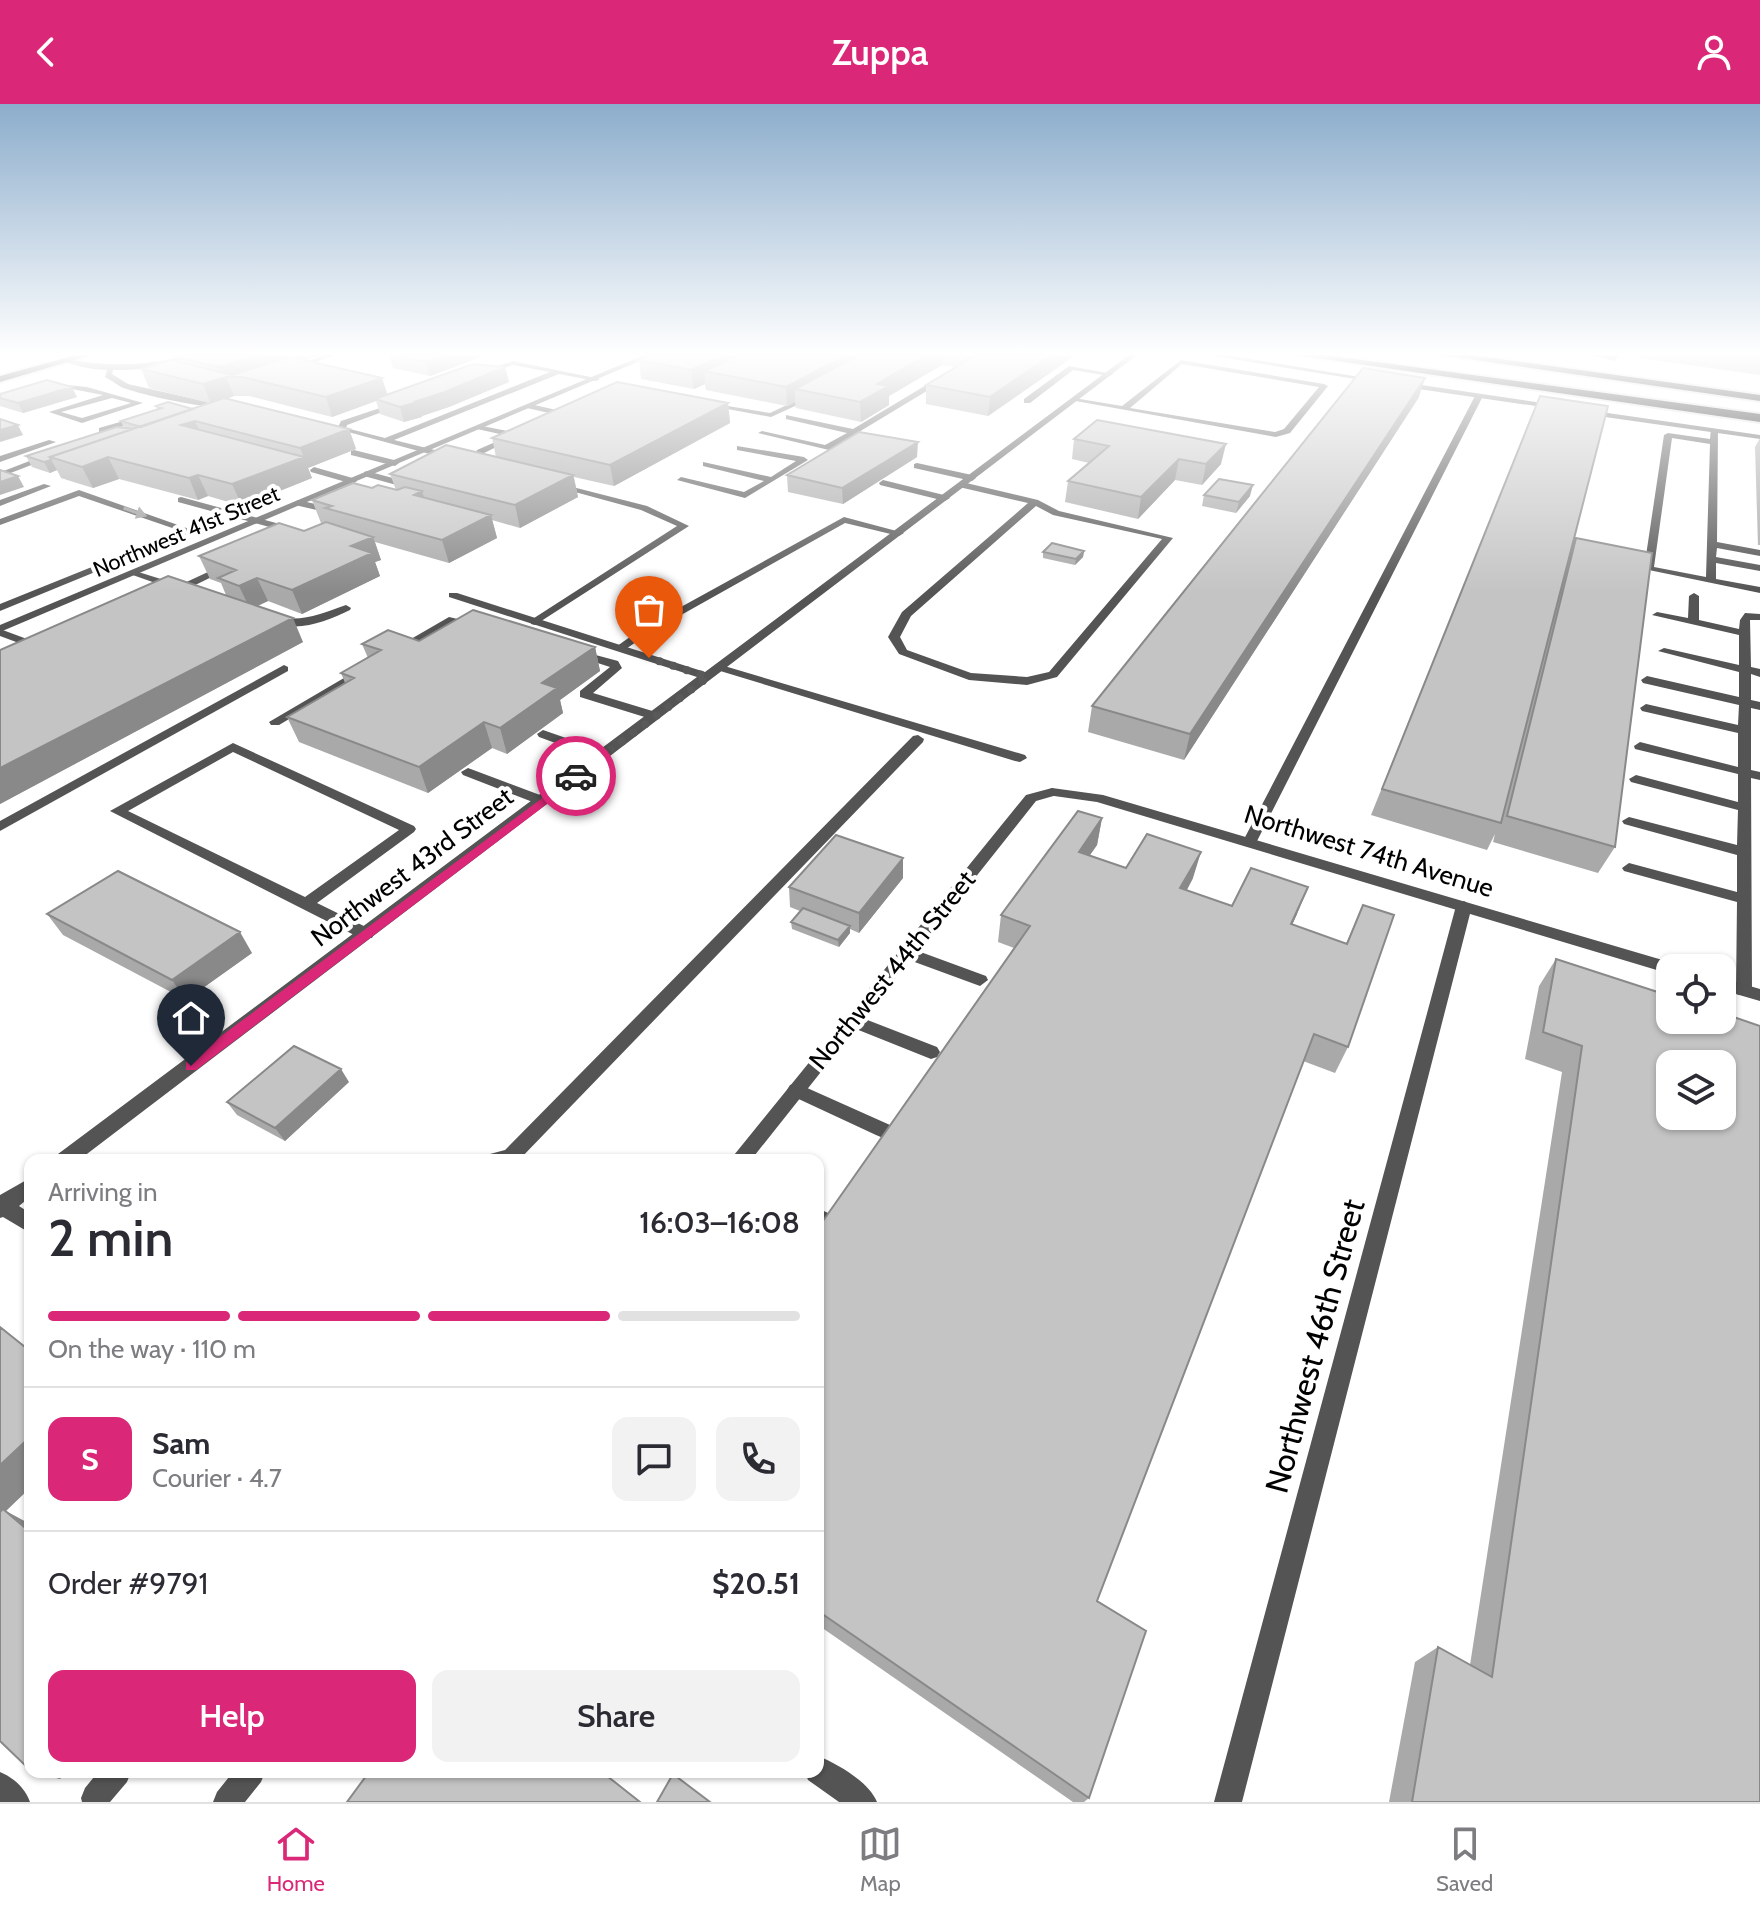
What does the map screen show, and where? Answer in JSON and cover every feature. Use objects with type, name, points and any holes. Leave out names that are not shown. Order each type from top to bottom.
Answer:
[{"type":"street","points":[[87,444],[113,434]]},
{"type":"street","points":[[366,434],[458,458],[446,464]]},
{"type":"street","points":[[386,440],[400,434]]},
{"type":"street","name":"Northwest 41st Street","points":[[0,631],[463,434]]},
{"type":"street","points":[[480,452],[517,435],[513,434]]},
{"type":"street","points":[[767,434],[826,448]]},
{"type":"street","points":[[745,495],[850,434]]},
{"type":"street","name":"Northwest 43rd Street","points":[[73,1154],[1029,434]]},
{"type":"street","points":[[1249,843],[1459,434]]},
{"type":"street","points":[[1711,581],[1714,434]]},
{"type":"street","points":[[1713,442],[1668,435],[1649,569],[1760,590]]},
{"type":"street","points":[[0,459],[52,442]]},
{"type":"street","points":[[740,448],[801,462]]},
{"type":"street","points":[[2,472],[59,453]]},
{"type":"street","points":[[354,453],[395,463]]},
{"type":"street","points":[[706,464],[772,480]]},
{"type":"street","points":[[917,466],[1035,502],[1056,513],[1168,538],[1053,675],[1027,681],[999,681],[969,676],[903,652],[894,637],[906,614],[1035,502]]},
{"type":"street","points":[[314,470],[353,481]]},
{"type":"street","points":[[2,472],[18,476]]},
{"type":"street","points":[[367,474],[400,483],[422,475]]},
{"type":"street","points":[[0,503],[48,485],[31,480]]},
{"type":"street","points":[[681,480],[766,500]]},
{"type":"street","points":[[535,622],[684,526],[644,508],[544,481]]},
{"type":"street","points":[[883,483],[945,498]]},
{"type":"street","points":[[337,487],[358,493]]},
{"type":"street","points":[[0,522],[79,493],[190,531],[0,608]]},
{"type":"street","points":[[181,500],[301,533],[288,539]]},
{"type":"street","points":[[298,503],[331,512],[344,506]]},
{"type":"street","points":[[619,649],[645,631],[844,520],[899,533]]},
{"type":"street","points":[[1711,544],[1760,553]]},
{"type":"street","points":[[1711,559],[1760,568]]},
{"type":"street","points":[[181,589],[234,564]]},
{"type":"street","points":[[132,573],[196,594]]},
{"type":"street","points":[[453,595],[708,677]]},
{"type":"street","points":[[1693,622],[1694,596]]},
{"type":"street","points":[[256,613],[286,623],[314,623],[346,608]]},
{"type":"street","points":[[1657,615],[1750,639]]},
{"type":"street","points":[[1752,993],[1745,899],[1750,863],[1745,811],[1745,702],[1753,672],[1745,620],[1749,615],[1760,617]]},
{"type":"street","points":[[385,657],[449,620],[485,627]]},
{"type":"street","points":[[0,631],[39,647]]},
{"type":"street","points":[[26,653],[53,641]]},
{"type":"street","points":[[571,651],[614,663],[616,668],[584,694],[655,716]]},
{"type":"street","points":[[1664,651],[1753,672]]},
{"type":"street","points":[[275,722],[372,665]]},
{"type":"street","points":[[721,668],[1020,758]]},
{"type":"street","points":[[0,827],[284,669]]},
{"type":"street","points":[[1647,680],[1760,706]]},
{"type":"street","points":[[1646,708],[1745,734],[1760,741]]},
{"type":"street","points":[[543,734],[604,756]]},
{"type":"street","points":[[513,1154],[918,739]]},
{"type":"street","points":[[1640,746],[1760,776]]},
{"type":"street","points":[[306,904],[409,829],[233,747],[117,811],[366,934]]},
{"type":"street","points":[[468,772],[543,801]]},
{"type":"street","points":[[1636,779],[1760,818]]},
{"type":"street","name":"Northwest 74th Avenue","points":[[1052,792],[1098,798],[1656,964]]},
{"type":"street","name":"Northwest 44th Street","points":[[745,1154],[1031,798],[1052,792]]},
{"type":"street","points":[[1629,821],[1750,863]]},
{"type":"street","points":[[1629,868],[1745,899]]},
{"type":"street","name":"Northwest 46th Street","points":[[1228,1802],[1464,906]]},
{"type":"street","points":[[907,953],[980,980]]},
{"type":"street","points":[[852,1020],[931,1052]]},
{"type":"street","points":[[796,1090],[883,1130]]},
{"type":"street","points":[[24,1190],[1,1206],[24,1220]]},
{"type":"street","points":[[824,1774],[863,1802]]},
{"type":"street","points":[[95,1801],[112,1778]]},
{"type":"street","points":[[227,1802],[246,1778]]},
{"type":"street","points":[[0,1786],[16,1802]]},
{"type":"building","points":[[94,434],[117,434],[50,457],[51,460],[44,462],[26,456]]},
{"type":"building","points":[[117,434],[217,434],[304,457],[232,484],[198,475],[189,478],[108,457],[82,467],[50,457]]},
{"type":"building","points":[[246,434],[335,434],[300,448]]},
{"type":"building","points":[[500,434],[669,434],[610,465],[492,438]]},
{"type":"building","points":[[855,434],[918,442],[842,488],[787,475]]},
{"type":"building","points":[[1080,434],[1174,434],[1226,444],[1206,464],[1179,459],[1141,497],[1068,481],[1109,446],[1074,439]]},
{"type":"building","points":[[1310,434],[1388,434],[1190,734],[1092,706]]},
{"type":"building","points":[[1525,434],[1601,434],[1501,823],[1382,789]]},
{"type":"building","points":[[446,445],[573,475],[515,505],[390,474]]},
{"type":"building","points":[[0,470],[18,476],[0,482]]},
{"type":"building","points":[[1219,479],[1253,485],[1239,502],[1204,495]]},
{"type":"building","points":[[353,483],[397,490],[405,487],[422,491],[414,495],[491,515],[442,540],[325,508],[332,506],[312,500]]},
{"type":"building","points":[[326,522],[373,537],[351,546],[372,553],[292,590],[257,578],[239,586],[218,578],[236,570],[199,556],[279,523],[304,531]]},
{"type":"building","points":[[1576,538],[1652,553],[1615,847],[1507,816]]},
{"type":"building","points":[[1052,543],[1084,551],[1076,559],[1043,552]]},
{"type":"building","points":[[168,576],[293,618],[0,768],[0,650]]},
{"type":"building","points":[[473,610],[595,647],[542,683],[557,688],[500,728],[484,722],[419,767],[287,717],[354,678],[341,673],[381,650],[362,644],[388,630],[419,641]]},
{"type":"building","points":[[1078,811],[1102,818],[1079,852],[1126,868],[1147,834],[1201,852],[1180,888],[1232,906],[1251,868],[1308,887],[1291,924],[1347,944],[1363,905],[1394,915],[1348,1047],[1314,1034],[1097,1601],[1146,1631],[1089,1798],[824,1615],[824,1219],[1030,926],[1001,915]]},
{"type":"building","points":[[836,835],[903,858],[859,913],[789,887]]},
{"type":"building","points":[[118,871],[240,932],[172,980],[47,914]]},
{"type":"building","points":[[803,908],[850,926],[838,940],[791,922]]},
{"type":"building","points":[[1556,959],[1656,991],[1656,1034],[1736,1034],[1736,1018],[1760,1026],[1760,1802],[1412,1802],[1438,1647],[1492,1677],[1582,1046],[1543,1032]]},
{"type":"building","points":[[294,1046],[341,1069],[275,1128],[227,1102]]},
{"type":"building","points":[[0,1327],[24,1346],[24,1443],[0,1465]]},
{"type":"building","points":[[3,1509],[24,1527],[24,1764],[0,1741],[0,1512]]},
{"type":"building","points":[[365,1778],[610,1778],[640,1802],[347,1802]]},
{"type":"building","points":[[671,1778],[678,1778],[710,1802],[657,1802]]},
{"type":"way so far","points":[[576,776],[708,677],[649,658]]},
{"type":"route","points":[[191,1066],[576,776]]}]
